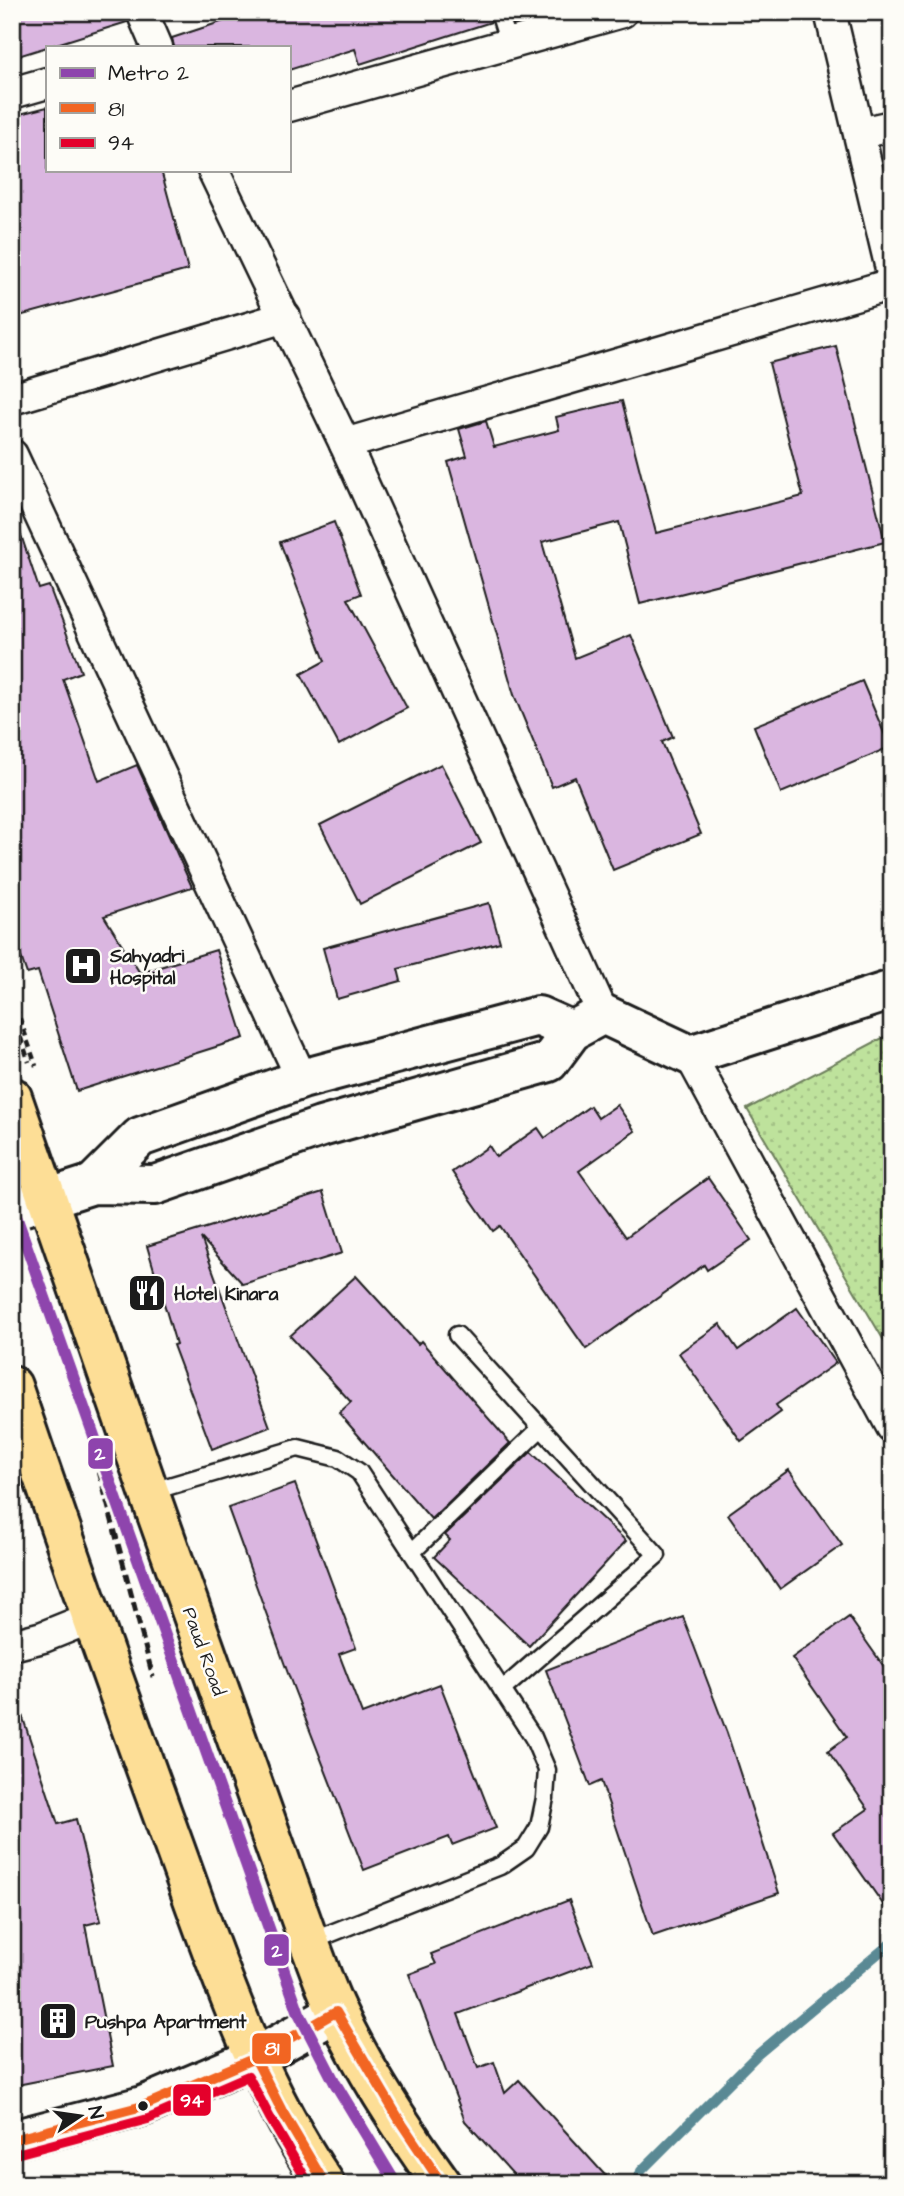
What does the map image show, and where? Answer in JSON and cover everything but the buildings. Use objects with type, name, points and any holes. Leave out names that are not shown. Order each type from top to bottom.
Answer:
[{"type":"main road","name":"Paud Road","points":[[26,1086],[48,1198],[309,1942],[337,2012],[377,2085],[442,2184]]},
{"type":"main road","points":[[12,1386],[90,1618],[214,1955],[255,2058],[282,2111],[325,2184]]},
{"type":"street","points":[[142,12],[157,46]]},
{"type":"street","points":[[290,106],[622,12]]},
{"type":"street","points":[[830,12],[892,273]]},
{"type":"street","points":[[12,93],[46,83]]},
{"type":"street","points":[[860,133],[892,126]]},
{"type":"street","points":[[215,172],[345,444],[587,1023]]},
{"type":"street","points":[[345,444],[892,284]]},
{"type":"street","points":[[12,399],[285,317]]},
{"type":"street","points":[[12,455],[302,1079]]},
{"type":"street","points":[[93,1184],[140,1137],[302,1079],[538,1016],[587,1023],[690,1055],[892,989]]},
{"type":"street","points":[[12,1210],[93,1184],[155,1185],[309,1131],[549,1062],[587,1023]]},
{"type":"street","points":[[690,1055],[892,1427]]},
{"type":"street","points":[[12,1645],[43,1637],[90,1618]]},
{"type":"street","points":[[12,2140],[143,2106],[255,2058],[337,2012]]},
{"type":"lane","points":[[499,12],[509,44]]},
{"type":"lane","points":[[457,1335],[657,1555],[502,1690]]},
{"type":"lane","points":[[412,1552],[541,1427]]},
{"type":"lane","points":[[149,1492],[298,1448],[338,1458],[359,1472],[533,1737],[547,1770],[539,1827],[526,1848],[500,1866],[309,1942]]},
{"type":"path","points":[[12,1015],[18,1013],[26,1086]]},
{"type":"green space","points":[[892,1033],[892,1354],[747,1109]]},
{"type":"waterway","points":[[637,2184],[641,2171],[757,2055],[892,1942]]},
{"type":"railway","points":[[80,1399],[153,1677]]},
{"type":"metro line","name":"2","points":[[12,1205],[299,2013],[335,2083],[396,2184]]},
{"type":"transit line","name":"81","points":[[12,2140],[143,2106],[255,2058],[336,2012],[400,2121],[442,2184]]},
{"type":"transit line","name":"81","points":[[255,2058],[282,2111],[325,2184]]},
{"type":"transit line","name":"94","points":[[16,2154],[148,2119],[248,2076],[309,2184]]},
{"type":"place","name":"Sahyadri Hospital","points":[[83,966]]},
{"type":"place","name":"Hotel Kinara","points":[[147,1293]]},
{"type":"place","name":"Pushpa Apartment","points":[[58,2021]]}]
